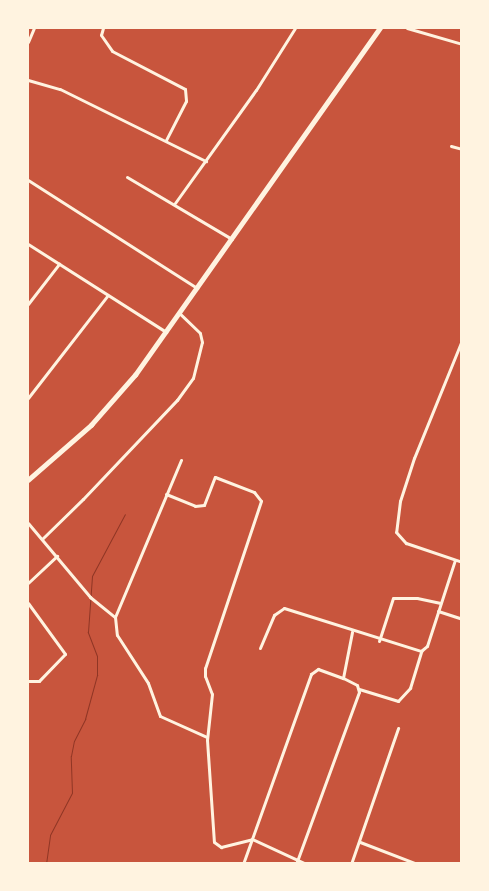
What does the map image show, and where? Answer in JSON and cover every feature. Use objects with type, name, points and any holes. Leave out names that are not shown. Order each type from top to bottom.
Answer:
[{"type":"main road","points":[[28,480],[103,412],[166,333],[380,28]]},
{"type":"street","points":[[28,42],[34,29],[29,28]]},
{"type":"street","points":[[103,28],[102,35],[112,51],[185,89],[186,101],[166,140]]},
{"type":"street","points":[[175,203],[206,161],[295,28]]},
{"type":"street","points":[[407,28],[461,43]]},
{"type":"street","points":[[28,80],[60,89],[206,161]]},
{"type":"street","points":[[451,146],[462,149]]},
{"type":"street","points":[[127,177],[175,203],[232,239]]},
{"type":"street","points":[[28,180],[197,289]]},
{"type":"street","points":[[28,244],[166,333]]},
{"type":"street","points":[[28,304],[59,264]]},
{"type":"street","points":[[28,398],[107,296]]},
{"type":"street","points":[[42,539],[164,414],[193,378],[202,342],[200,333],[180,314]]},
{"type":"street","points":[[462,340],[414,458],[400,501],[396,532],[406,543],[462,562]]},
{"type":"street","points":[[181,460],[115,617],[117,635],[148,683],[160,716],[207,737]]},
{"type":"street","points":[[166,494],[194,506],[204,505],[215,477],[254,492],[261,501],[205,668],[212,694],[207,737],[214,842],[221,847],[252,839],[297,862],[306,864]]},
{"type":"street","points":[[28,523],[90,597],[115,617]]},
{"type":"street","points":[[28,583],[56,556]]},
{"type":"street","points":[[243,864],[311,674],[318,669],[343,678],[359,689],[398,700],[410,688],[421,652],[427,646],[455,560]]},
{"type":"street","points":[[379,640],[393,598],[417,598],[440,603]]},
{"type":"street","points":[[28,603],[65,654],[39,681],[28,681]]},
{"type":"street","points":[[260,648],[274,615],[284,608],[352,632],[421,652]]},
{"type":"street","points":[[438,611],[462,619]]},
{"type":"street","points":[[343,678],[352,632]]},
{"type":"street","points":[[297,862],[359,689]]},
{"type":"street","points":[[350,864],[360,842],[398,728]]},
{"type":"street","points":[[360,842],[417,864]]},
{"type":"waterway","points":[[46,864],[50,835],[72,793],[71,756],[74,741],[85,719],[97,675],[97,656],[88,632],[92,576],[125,514]]}]
